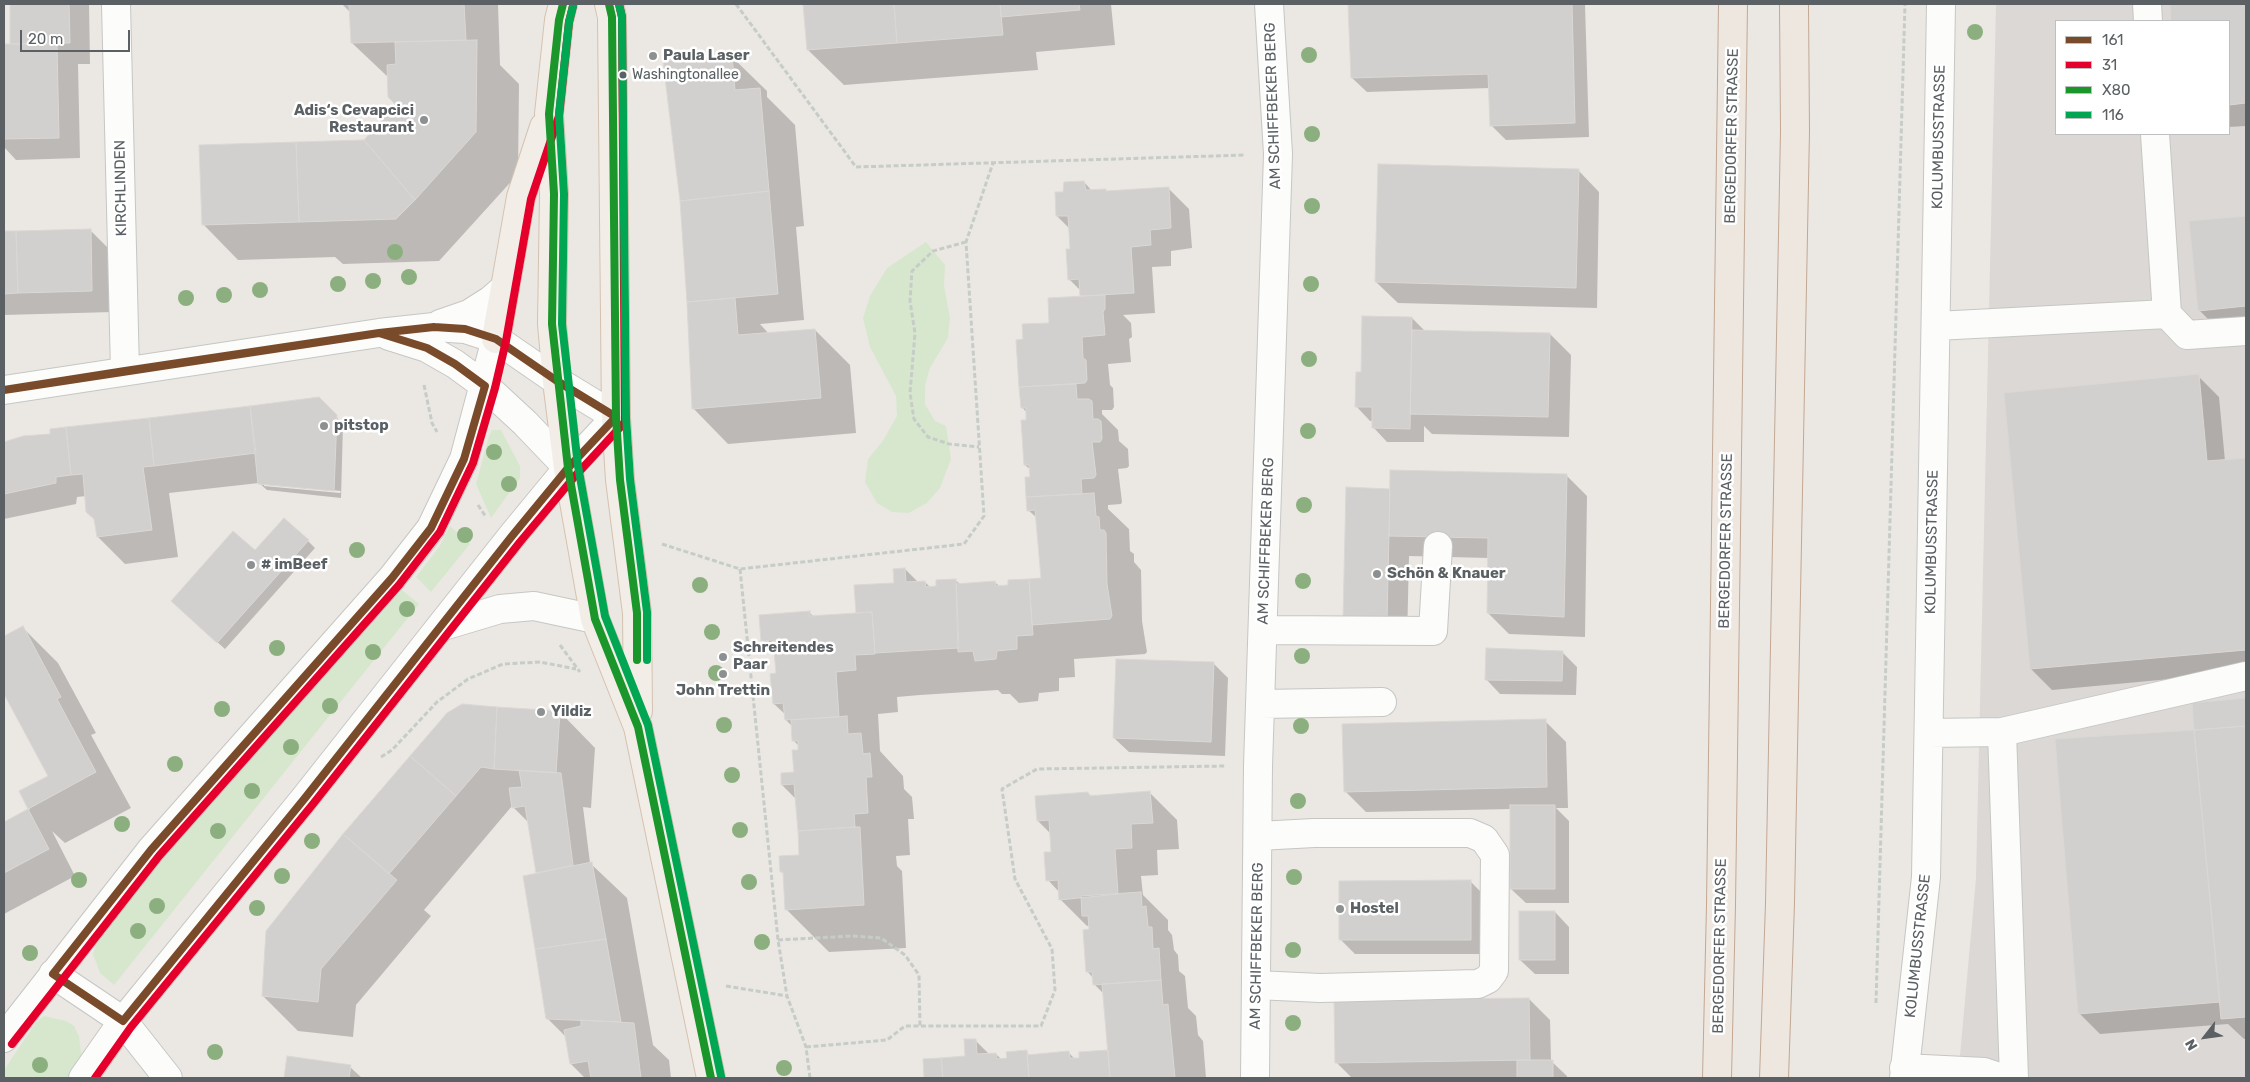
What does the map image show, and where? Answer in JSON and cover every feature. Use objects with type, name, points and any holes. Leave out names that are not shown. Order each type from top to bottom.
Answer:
[{"type":"highway","name":"BERGEDORFER STRASSE","points":[[1717,1078],[1722,895],[1732,4]]},
{"type":"highway","points":[[1774,1078],[1780,903],[1795,131],[1794,4]]},
{"type":"highway","points":[[1795,131],[1811,4]]},
{"type":"main road","points":[[563,4],[559,20],[549,114],[554,194],[552,324],[568,468],[595,619],[638,728],[711,1078]]},
{"type":"main road","points":[[609,4],[612,17],[616,416],[626,533],[637,613],[638,728]]},
{"type":"main road","points":[[496,339],[521,197],[549,114]]},
{"type":"street","name":"KIRCHLINDEN","points":[[116,4],[125,371]]},
{"type":"street","name":"AM SCHIFFBEKER BERG","points":[[1256,1078],[1258,766],[1278,154],[1269,4]]},
{"type":"street","name":"KOLUMBUSSTRASSE","points":[[1904,1073],[1926,877],[1941,4]]},
{"type":"street","points":[[2147,4],[2148,20]]},
{"type":"street","points":[[2155,135],[2167,314],[2187,334],[2246,331]]},
{"type":"street","points":[[430,337],[491,300],[505,288]]},
{"type":"street","points":[[1936,326],[2167,314]]},
{"type":"street","points":[[4,390],[379,333],[430,337],[465,329],[496,339],[557,381],[616,416],[568,468],[305,798],[123,1021],[84,1078]]},
{"type":"street","points":[[430,337],[455,364],[485,386],[525,423],[568,468]]},
{"type":"street","points":[[4,1038],[151,850],[392,578],[432,528],[464,459],[496,339]]},
{"type":"street","points":[[1263,630],[1433,631],[1438,546]]},
{"type":"street","points":[[440,627],[500,609],[534,606],[595,619]]},
{"type":"street","points":[[1929,733],[2002,732],[2246,676]]},
{"type":"street","points":[[1261,704],[1382,702]]},
{"type":"street","points":[[2002,732],[2014,1078]]},
{"type":"street","points":[[1256,985],[1320,988],[1478,984],[1488,979],[1494,971],[1495,855],[1484,839],[1470,833],[1314,833],[1258,836]]},
{"type":"street","points":[[53,974],[123,1021],[168,1078]]},
{"type":"street","points":[[1904,1073],[1984,1072],[2002,1078]]},
{"type":"path","points":[[736,4],[856,167],[1278,154]]},
{"type":"path","points":[[1876,1007],[1905,4]]},
{"type":"path","points":[[626,533],[740,569],[964,544],[984,516],[966,242],[993,164]]},
{"type":"path","points":[[966,242],[933,251],[912,271],[910,301],[915,333],[910,393],[914,419],[928,437],[949,444],[979,447]]},
{"type":"path","points":[[430,337],[422,374],[432,423],[458,472]]},
{"type":"path","points":[[740,569],[778,940],[788,996],[806,1047],[810,1078]]},
{"type":"path","points":[[377,761],[392,750],[437,702],[468,679],[503,664],[540,662],[576,669]]},
{"type":"path","points":[[806,1047],[888,1040],[905,1026],[1041,1026],[1055,990],[1052,949],[1015,879],[1002,789],[1037,769],[1258,766]]},
{"type":"path","points":[[778,940],[852,936],[881,938],[905,954],[919,975],[920,1026]]},
{"type":"path","points":[[690,980],[788,996]]},
{"type":"shaded area","points":[[1996,4],[2246,4],[2246,1078],[1958,1078],[1976,878]]},
{"type":"green space","points":[[926,242],[945,265],[944,286],[950,318],[948,338],[930,368],[925,385],[925,404],[935,421],[946,426],[951,459],[940,488],[927,503],[909,513],[892,512],[877,503],[865,482],[868,459],[882,442],[897,416],[896,396],[870,347],[863,318],[870,296],[887,268]]},
{"type":"green space","points":[[492,430],[501,430],[520,466],[520,478],[491,518],[476,484]]},
{"type":"green space","points":[[450,526],[470,544],[431,592],[416,577],[439,547]]},
{"type":"green space","points":[[402,590],[419,604],[114,985],[100,973],[93,954],[99,937],[171,847]]},
{"type":"green space","points":[[44,1016],[66,1021],[74,1026],[79,1036],[82,1060],[67,1078],[4,1078],[4,1070],[36,1022]]},
{"type":"building","points":[[10,4],[69,4],[70,43],[10,44]]},
{"type":"building","points":[[341,4],[464,4],[466,40],[351,43],[349,5]]},
{"type":"building","points":[[803,4],[894,4],[897,43],[807,50]]},
{"type":"building","points":[[894,4],[1000,4],[1003,35],[897,43]]},
{"type":"building","points":[[1000,4],[1079,4],[1080,10],[1001,17]]},
{"type":"building","points":[[1348,4],[1572,4],[1575,123],[1490,126],[1488,74],[1351,78]]},
{"type":"building","points":[[2170,4],[2246,4],[2246,103],[2230,105],[2230,20],[2171,20]]},
{"type":"building","points":[[477,40],[476,132],[415,200],[364,140],[395,104],[388,97],[387,65],[396,64],[395,42]]},
{"type":"building","points":[[4,44],[57,44],[59,138],[4,139]]},
{"type":"building","points":[[732,55],[735,90],[760,88],[769,191],[680,201],[663,61]]},
{"type":"building","points":[[364,140],[415,200],[396,219],[299,222],[296,142]]},
{"type":"building","points":[[296,142],[299,222],[202,225],[199,145]]},
{"type":"building","points":[[1378,164],[1579,169],[1576,288],[1375,282]]},
{"type":"building","points":[[1084,181],[1086,190],[1106,189],[1106,191],[1169,187],[1171,228],[1150,230],[1151,245],[1131,247],[1134,293],[1080,296],[1079,279],[1068,280],[1066,249],[1070,249],[1068,216],[1056,216],[1055,192],[1063,192],[1064,182]]},
{"type":"building","points":[[769,191],[778,294],[687,302],[680,201]]},
{"type":"building","points":[[2246,216],[2246,306],[2198,311],[2189,221]]},
{"type":"building","points":[[91,229],[92,291],[18,293],[16,231]]},
{"type":"building","points":[[4,231],[16,231],[18,293],[4,294]]},
{"type":"building","points":[[1105,295],[1105,309],[1103,312],[1105,335],[1082,337],[1083,358],[1086,360],[1087,380],[1085,383],[1019,387],[1016,340],[1023,339],[1022,324],[1049,323],[1048,298]]},
{"type":"building","points":[[735,298],[738,335],[815,329],[821,398],[692,409],[687,302]]},
{"type":"building","points":[[1362,316],[1412,317],[1410,429],[1372,428],[1372,407],[1355,407],[1356,372],[1361,372]]},
{"type":"building","points":[[1412,330],[1550,333],[1548,417],[1410,414]]},
{"type":"building","points":[[2199,374],[2207,461],[2246,458],[2246,650],[2030,669],[2004,393]]},
{"type":"building","points":[[1076,384],[1077,399],[1089,399],[1092,401],[1093,419],[1101,421],[1102,439],[1100,442],[1092,442],[1096,475],[1094,478],[1081,479],[1082,494],[1026,497],[1025,477],[1030,477],[1029,465],[1024,465],[1021,420],[1026,420],[1026,408],[1021,408],[1019,387]]},
{"type":"building","points":[[319,397],[337,415],[334,491],[258,484],[250,406]]},
{"type":"building","points":[[250,406],[256,453],[154,466],[149,418]]},
{"type":"building","points":[[149,418],[154,466],[143,467],[152,530],[97,537],[94,519],[86,512],[83,474],[71,475],[66,427]]},
{"type":"building","points":[[66,427],[71,475],[56,477],[56,483],[4,494],[4,442],[23,436],[50,434],[50,429]]},
{"type":"building","points":[[1390,470],[1567,474],[1564,617],[1487,613],[1488,538],[1389,536]]},
{"type":"building","points":[[1346,487],[1390,489],[1387,620],[1343,619]]},
{"type":"building","points":[[1094,493],[1096,516],[1099,517],[1100,530],[1104,530],[1106,533],[1107,584],[1112,616],[1110,619],[1032,625],[1029,579],[1041,578],[1035,510],[1027,511],[1026,497]]},
{"type":"building","points":[[284,518],[309,540],[217,643],[171,601],[233,531],[255,550]]},
{"type":"building","points":[[905,568],[906,582],[925,581],[926,587],[936,586],[936,580],[956,579],[959,648],[875,653],[872,612],[856,613],[854,585],[894,583],[893,569]]},
{"type":"building","points":[[1029,579],[1033,635],[1017,636],[1017,649],[997,651],[996,659],[975,661],[973,651],[958,652],[956,584],[995,581],[996,586],[1008,585],[1008,580]]},
{"type":"building","points":[[810,611],[810,616],[872,612],[875,654],[855,655],[856,670],[836,672],[839,717],[785,720],[783,703],[773,704],[770,674],[776,673],[773,640],[761,641],[759,615]]},
{"type":"building","points":[[23,626],[61,697],[57,699],[96,772],[28,809],[19,791],[48,776],[4,694],[4,636]]},
{"type":"building","points":[[1486,648],[1563,651],[1562,681],[1485,680]]},
{"type":"building","points":[[1116,659],[1214,662],[1211,742],[1113,738]]},
{"type":"building","points":[[2246,698],[2246,726],[2194,730],[2192,703]]},
{"type":"building","points":[[462,704],[497,707],[494,769],[481,767],[456,796],[410,756],[447,713]]},
{"type":"building","points":[[497,707],[560,711],[556,773],[494,769]]},
{"type":"building","points":[[847,716],[848,734],[861,733],[863,754],[870,753],[872,777],[866,777],[868,813],[854,814],[855,827],[798,831],[794,784],[781,785],[781,773],[794,772],[792,750],[798,750],[798,741],[792,741],[791,720]]},
{"type":"building","points":[[1546,719],[1547,787],[1344,792],[1342,724]]},
{"type":"building","points":[[2246,726],[2246,1017],[2221,1019],[2194,730]]},
{"type":"building","points":[[2194,730],[2220,1002],[2078,1014],[2055,739]]},
{"type":"building","points":[[410,756],[456,796],[389,874],[343,834]]},
{"type":"building","points":[[519,770],[561,773],[573,865],[536,873],[525,806],[512,808],[509,788],[522,787]]},
{"type":"building","points":[[1150,791],[1153,823],[1131,824],[1132,848],[1115,849],[1118,894],[1059,900],[1058,880],[1046,881],[1044,852],[1051,852],[1049,820],[1037,821],[1035,796],[1088,792],[1089,796]]},
{"type":"building","points":[[1510,805],[1555,805],[1555,889],[1510,889]]},
{"type":"building","points":[[28,809],[49,849],[4,873],[4,822]]},
{"type":"building","points":[[860,827],[864,905],[785,910],[783,872],[780,872],[779,856],[799,855],[798,831]]},
{"type":"building","points":[[343,834],[397,880],[321,969],[318,1002],[262,996],[266,931]]},
{"type":"building","points":[[592,862],[606,939],[535,949],[523,876]]},
{"type":"building","points":[[1471,880],[1471,940],[1339,940],[1339,881]]},
{"type":"building","points":[[1141,892],[1142,907],[1146,906],[1148,927],[1152,927],[1153,949],[1159,948],[1161,980],[1093,985],[1092,972],[1086,972],[1083,930],[1089,929],[1088,916],[1082,916],[1081,896]]},
{"type":"building","points":[[1519,911],[1555,911],[1555,960],[1519,960]]},
{"type":"building","points":[[606,939],[621,1022],[546,1019],[535,949]]},
{"type":"building","points":[[1161,980],[1163,1005],[1168,1004],[1175,1078],[1110,1078],[1102,984]]},
{"type":"building","points":[[1529,998],[1530,1060],[1335,1063],[1334,1000]]},
{"type":"building","points":[[581,1020],[634,1023],[641,1078],[591,1078],[588,1061],[570,1064],[564,1030],[581,1026]]},
{"type":"building","points":[[964,1039],[976,1039],[977,1054],[996,1053],[997,1059],[1007,1058],[1006,1052],[1027,1050],[1029,1078],[943,1078],[941,1058],[965,1056]]},
{"type":"building","points":[[1108,1050],[1110,1078],[1029,1078],[1027,1055],[1069,1051],[1070,1058],[1079,1058],[1079,1052]]},
{"type":"building","points":[[287,1056],[351,1065],[349,1078],[284,1078]]},
{"type":"building","points":[[941,1058],[943,1078],[924,1078],[923,1059]]},
{"type":"building","points":[[1517,1060],[1553,1060],[1553,1078],[1517,1078]]},
{"type":"transit line","name":"X80","points":[[563,4],[559,20],[549,114],[554,194],[552,324],[568,468],[595,619],[638,727],[711,1078]]},
{"type":"transit line","name":"X80","points":[[609,4],[612,17],[616,417],[620,480],[637,613],[637,660]]},
{"type":"transit line","name":"31","points":[[95,1078],[131,1027],[313,804],[520,542],[576,475],[625,422],[622,17],[619,4]]},
{"type":"transit line","name":"116","points":[[619,4],[622,17],[626,417],[630,479],[647,612],[647,660]]},
{"type":"transit line","name":"31","points":[[12,1044],[159,856],[399,585],[440,532],[473,463],[495,388],[506,341],[531,199],[559,116],[569,22],[573,6]]},
{"type":"transit line","name":"116","points":[[573,6],[569,22],[559,114],[564,194],[562,324],[578,466],[605,616],[648,725],[721,1076]]},
{"type":"transit line","name":"161","points":[[434,327],[465,329],[496,339],[557,381],[616,417],[568,468],[512,536],[305,798],[123,1021],[53,974],[151,850],[392,578],[431,528],[464,459],[485,386],[455,364],[427,348],[379,333],[434,327]]},
{"type":"transit line","name":"161","points":[[379,333],[4,390],[125,371],[379,333]]},
{"type":"place","name":"Paula Laser","points":[[653,56]]},
{"type":"place","name":"Washingtonallee","points":[[623,75]]},
{"type":"place","name":"Adis‘s Cevapcici Restaurant","points":[[424,120]]},
{"type":"place","name":"pitstop","points":[[324,426]]},
{"type":"place","name":"# imBeef","points":[[251,565]]},
{"type":"place","name":"Schön & Knauer","points":[[1377,574]]},
{"type":"place","name":"Schreitendes Paar","points":[[723,657]]},
{"type":"place","name":"John Trettin","points":[[723,674]]},
{"type":"place","name":"Yildiz","points":[[541,712]]},
{"type":"place","name":"Hostel","points":[[1340,909]]}]
